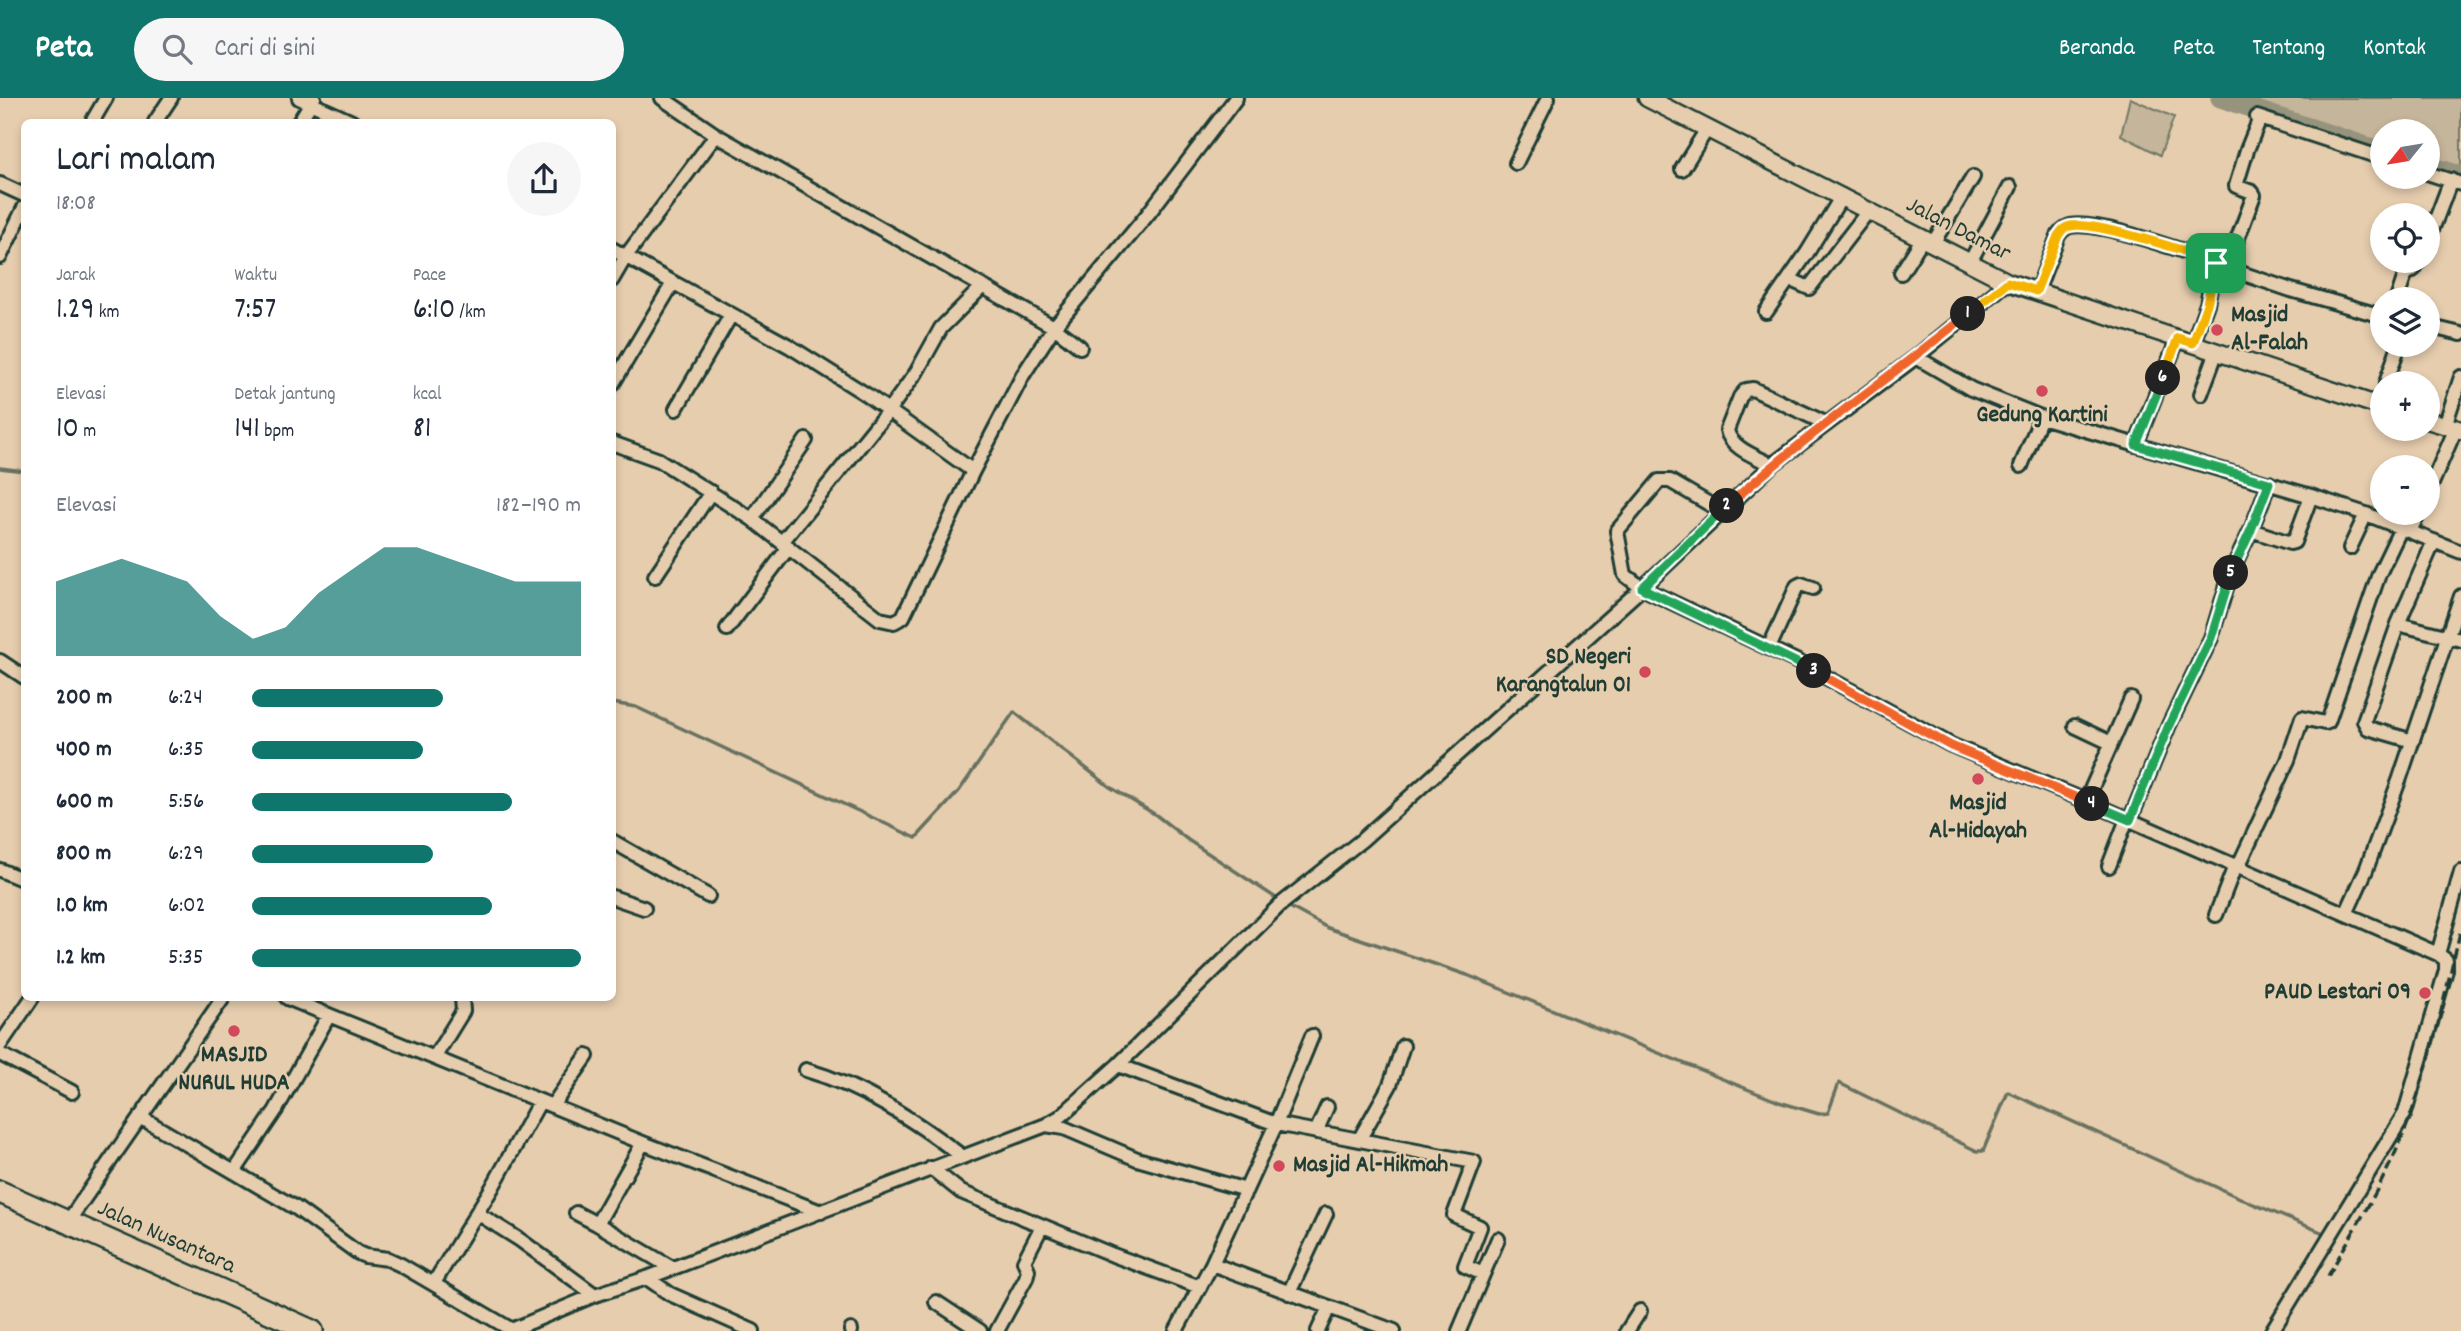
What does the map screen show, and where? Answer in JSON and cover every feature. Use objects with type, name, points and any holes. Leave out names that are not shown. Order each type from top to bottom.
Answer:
[{"type":"highway","name":"Jalan Nusantara","points":[[0,1192],[312,1331]]},
{"type":"street","points":[[94,119],[106,98]]},
{"type":"street","points":[[157,119],[171,98]]},
{"type":"street","points":[[662,98],[716,135],[1054,327],[1080,346]]},
{"type":"street","points":[[616,444],[659,460],[711,492],[786,544],[880,619],[894,622],[904,617],[973,471],[1023,375],[1054,327],[1148,215],[1236,98]]},
{"type":"street","points":[[1516,163],[1548,98]]},
{"type":"street","name":"Jalan Damar","points":[[1647,98],[2008,282],[2370,399]]},
{"type":"street","points":[[300,119],[308,100],[346,119]]},
{"type":"street","points":[[2231,267],[2230,260],[2254,195],[2236,186],[2259,118],[2370,154]]},
{"type":"street","points":[[1682,169],[1707,129]]},
{"type":"street","points":[[616,273],[716,135]]},
{"type":"street","points":[[1901,273],[1928,241],[1973,177]]},
{"type":"street","points":[[2440,216],[2456,182]]},
{"type":"street","points":[[0,184],[21,194]]},
{"type":"street","points":[[1970,262],[2010,187]]},
{"type":"street","points":[[1766,312],[1842,197]]},
{"type":"street","points":[[1789,279],[1809,288],[1869,210]]},
{"type":"street","points":[[0,257],[21,214]]},
{"type":"street","points":[[2036,291],[2062,230],[2085,225],[2148,240],[2291,290],[2370,313]]},
{"type":"street","points":[[616,251],[789,346],[889,410],[973,471]]},
{"type":"street","points":[[2136,445],[2186,341],[2207,304],[2216,263]]},
{"type":"street","points":[[141,1117],[296,1208],[358,1253],[388,1259],[510,1330],[1046,1125],[1060,1117],[1118,1065],[1284,902],[1362,840],[1642,588],[1772,466],[1916,357],[2008,282]]},
{"type":"street","points":[[616,378],[673,283]]},
{"type":"street","points":[[727,629],[786,544],[916,373],[941,328],[982,288]]},
{"type":"street","points":[[676,409],[731,314]]},
{"type":"street","points":[[2440,329],[2461,334]]},
{"type":"street","points":[[2201,394],[2217,351]]},
{"type":"street","points":[[1916,357],[1971,389],[2041,417],[2311,496],[2366,514],[2461,552]]},
{"type":"street","points":[[2440,463],[2454,428],[2461,377]]},
{"type":"street","points":[[1772,466],[1734,443],[1727,435],[1744,392],[1753,390],[1826,424]]},
{"type":"street","points":[[2021,467],[2041,417]]},
{"type":"street","points":[[751,519],[806,440]]},
{"type":"street","points":[[1721,511],[1662,479],[1653,486],[1617,531],[1625,575],[1642,588],[1769,649],[1951,746],[2129,819],[2438,954],[2446,960],[2446,970],[2405,1113],[2272,1331]]},
{"type":"street","points":[[2109,866],[2169,725],[2211,638],[2231,572],[2269,483]]},
{"type":"street","points":[[655,576],[711,492]]},
{"type":"street","points":[[2251,530],[2294,542],[2311,496]]},
{"type":"street","points":[[2350,548],[2366,514]]},
{"type":"street","points":[[2216,915],[2236,866],[2288,760],[2302,718],[2328,722],[2379,574],[2409,525]]},
{"type":"street","points":[[2413,741],[2368,728],[2365,723],[2398,624],[2434,541]]},
{"type":"street","points":[[1769,649],[1797,586],[1801,584],[1813,588]]},
{"type":"street","points":[[2346,914],[2366,870],[2413,741],[2461,596]]},
{"type":"street","points":[[2398,624],[2461,640]]},
{"type":"street","points":[[0,661],[21,675]]},
{"type":"street","points":[[2086,801],[2131,699]]},
{"type":"street","points":[[2075,726],[2111,743]]},
{"type":"street","points":[[616,843],[708,896]]},
{"type":"street","points":[[0,870],[21,879]]},
{"type":"street","points":[[2438,954],[2461,872]]},
{"type":"street","points":[[616,898],[644,908]]},
{"type":"street","points":[[0,1045],[30,1001]]},
{"type":"street","points":[[67,1223],[221,1001]]},
{"type":"street","points":[[295,1001],[643,1143],[821,1212]]},
{"type":"street","points":[[433,1058],[463,1011],[461,1001]]},
{"type":"street","points":[[234,1172],[276,1110],[329,1015]]},
{"type":"street","points":[[1175,1331],[1212,1264],[1276,1124],[1312,1036]]},
{"type":"street","points":[[1359,1140],[1390,1086],[1403,1046]]},
{"type":"street","points":[[0,1054],[72,1092]]},
{"type":"street","points":[[433,1283],[546,1103],[587,1056]]},
{"type":"street","points":[[1118,1065],[1276,1124],[1474,1163],[1454,1214],[1480,1227],[1465,1266],[1483,1274]]},
{"type":"street","points":[[806,1070],[853,1087],[899,1112],[963,1157]]},
{"type":"street","points":[[1317,1132],[1327,1107]]},
{"type":"street","points":[[1046,1125],[1064,1128],[1137,1159],[1245,1190]]},
{"type":"street","points":[[597,1224],[643,1143]]},
{"type":"street","points":[[931,1168],[961,1192],[1200,1287]]},
{"type":"street","points":[[477,1213],[520,1240],[596,1295]]},
{"type":"street","points":[[576,1213],[672,1268]]},
{"type":"street","points":[[1289,1293],[1326,1214]]},
{"type":"street","points":[[996,1331],[1026,1278],[1028,1270],[1024,1261],[1042,1226]]},
{"type":"street","points":[[1459,1331],[1498,1239]]},
{"type":"street","points":[[1212,1264],[1329,1307],[1377,1328],[1394,1331]]},
{"type":"street","points":[[647,1278],[670,1294],[753,1331]]},
{"type":"street","points":[[936,1302],[980,1331]]},
{"type":"street","points":[[1318,1331],[1329,1307]]},
{"type":"street","points":[[1627,1331],[1640,1311]]},
{"type":"shaded area","points":[[2130,98],[2174,117],[2160,155],[2121,135]]},
{"type":"shaded area","points":[[2236,98],[2461,98],[2461,173],[2440,166],[2440,119],[2370,119],[2370,142]]},
{"type":"waterway","points":[[2220,98],[2370,147]]},
{"type":"waterway","points":[[2440,169],[2461,175]]},
{"type":"waterway","points":[[0,468],[21,471]]},
{"type":"waterway","points":[[616,704],[636,707],[916,838],[959,791],[1014,712],[1110,787],[1156,815],[1188,840],[1279,900]]},
{"type":"waterway","points":[[1286,905],[1328,928],[1467,975],[1779,1102],[1819,1114],[1828,1113],[1839,1083],[1977,1151],[1983,1151],[2008,1092],[2251,1203],[2326,1234]]},
{"type":"railway","points":[[2328,1276],[2379,1186],[2405,1130],[2430,1056],[2461,929]]},
{"type":"place","name":"Masjid Al-Falah","points":[[2217,330]]},
{"type":"place","name":"Gedung Kartini","points":[[2042,391]]},
{"type":"place","name":"SD Negeri Karangtalun 01","points":[[1645,672]]},
{"type":"place","name":"Masjid Al-Hidayah","points":[[1978,779]]},
{"type":"place","name":"PAUD Lestari 09","points":[[2425,993]]},
{"type":"place","name":"MASJID NURUL HUDA","points":[[234,1031]]},
{"type":"place","name":"Masjid Al-Hikmah","points":[[1279,1166]]},
{"type":"route","points":[[2085,225],[2148,240],[2216,263],[2207,304],[2193,343],[2178,338],[2136,445],[2269,483],[2231,572],[2211,638],[2169,725],[2130,820],[1951,746],[1798,662],[1642,588],[1772,466],[1916,357],[2008,282],[2036,291],[2058,236],[2066,227],[2085,225]]}]
